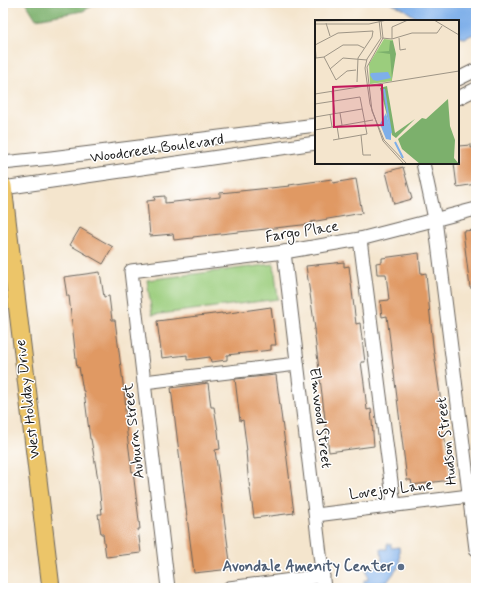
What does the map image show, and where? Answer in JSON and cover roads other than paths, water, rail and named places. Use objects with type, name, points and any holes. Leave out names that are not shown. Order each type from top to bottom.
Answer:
[{"type":"main road","name":"West Holiday Drive","points":[[3,187],[51,588]]},
{"type":"street","points":[[459,78],[476,70]]},
{"type":"street","points":[[459,98],[476,89]]},
{"type":"street","name":"Woodcreek Boulevard","points":[[3,163],[315,125]]},
{"type":"street","name":"Woodcreek Boulevard","points":[[3,187],[315,143]]},
{"type":"street","name":"Hudson Street","points":[[423,164],[435,219],[472,481],[469,496],[476,549]]},
{"type":"street","name":"Fargo Place","points":[[131,271],[284,252],[360,239],[476,209]]},
{"type":"street","points":[[360,239],[394,505]]},
{"type":"street","name":"Elmwood Street","points":[[284,252],[323,582]]},
{"type":"street","name":"Auburn Street","points":[[131,271],[168,588]]},
{"type":"street","points":[[144,382],[297,364]]},
{"type":"street","name":"Lovejoy Lane","points":[[316,515],[469,496]]},
{"type":"street","points":[[229,588],[323,582]]},
{"type":"water","points":[[390,3],[476,3],[476,33],[465,38],[459,37],[459,20],[420,20],[402,8]]},
{"type":"water","points":[[387,544],[391,544],[391,548],[399,547],[400,565],[387,582],[364,584],[364,580],[368,580],[366,567],[377,566],[382,560],[381,549],[387,549]]},
{"type":"place","name":"Avondale Amenity Center","points":[[401,567]]}]
